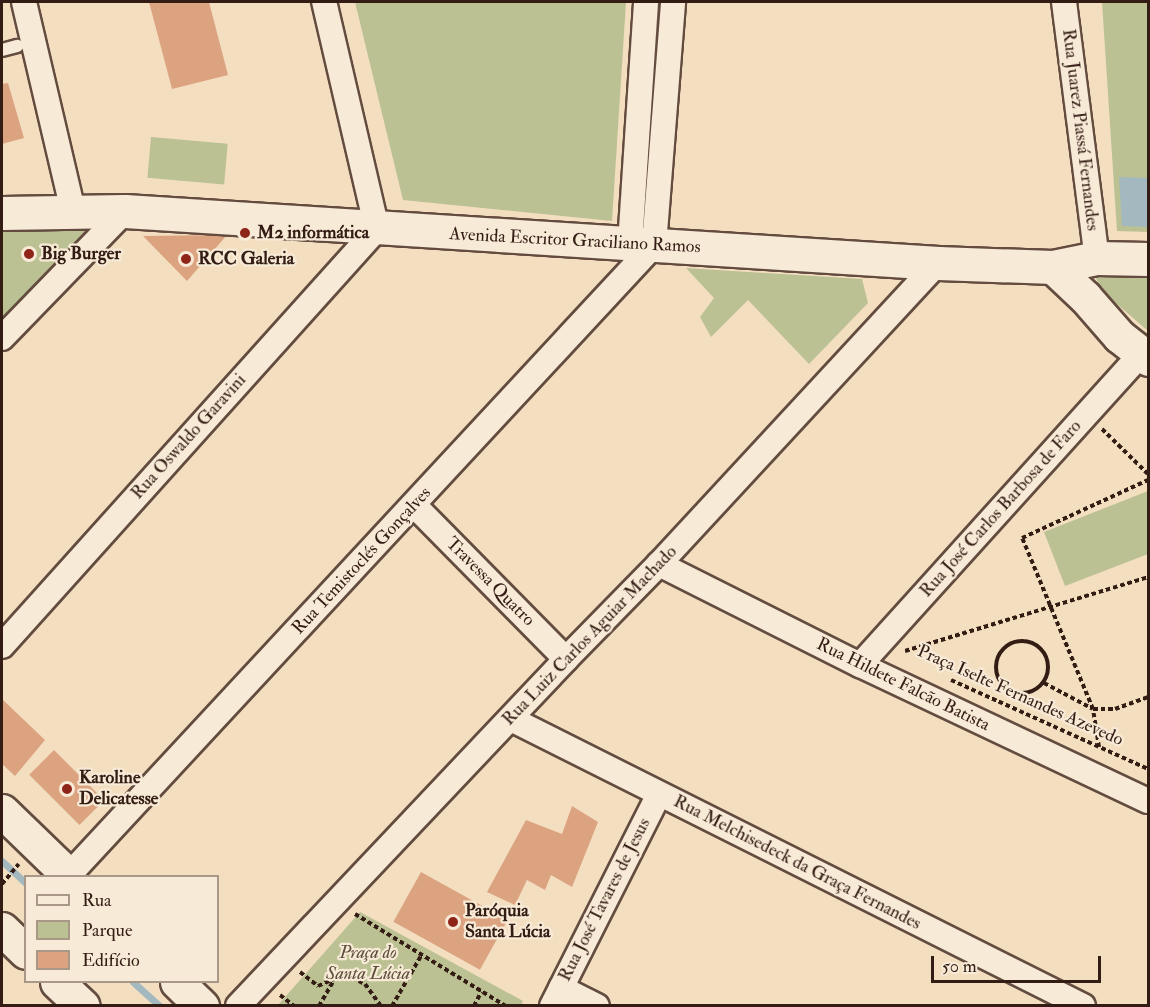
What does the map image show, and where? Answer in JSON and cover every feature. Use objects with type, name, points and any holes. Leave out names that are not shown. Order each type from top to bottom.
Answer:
[{"type":"street","points":[[24,2],[17,46],[73,211]]},
{"type":"street","points":[[324,2],[377,229]]},
{"type":"street","points":[[642,244],[646,2]]},
{"type":"street","points":[[642,244],[673,2]]},
{"type":"street","name":"Rua Juarez Piassá Fernandes","points":[[1064,2],[1097,258]]},
{"type":"street","points":[[2,338],[125,211]]},
{"type":"street","name":"Avenida Escritor Graciliano Ramos","points":[[2,213],[125,211],[377,229],[938,263],[1053,267],[1097,258],[1149,259]]},
{"type":"street","name":"Rua Oswaldo Garavini","points":[[2,646],[377,229]]},
{"type":"street","name":"Rua Temistoclés Gonçalves","points":[[70,875],[414,505],[642,244]]},
{"type":"street","points":[[1085,297],[1081,286],[1082,275],[1088,265],[1097,258]]},
{"type":"street","name":"Rua Luiz Carlos Aguiar Machado","points":[[238,1005],[659,564],[938,263]]},
{"type":"street","points":[[1053,267],[1085,297],[1119,336],[1147,354]]},
{"type":"street","name":"Rua José Carlos Barbosa de Faro","points":[[860,665],[1087,414],[1147,354]]},
{"type":"street","name":"Travessa Quatro","points":[[414,505],[566,659]]},
{"type":"street","name":"Rua Hildete Falcão Batista","points":[[659,564],[860,665],[1149,801]]},
{"type":"street","name":"Rua Melchisedeck da Graça Fernandes","points":[[511,719],[1083,1005]]},
{"type":"street","name":"Rua José Tavares de Jesus","points":[[556,997],[659,794]]},
{"type":"street","points":[[2,811],[68,875]]},
{"type":"street","points":[[2,929],[24,950]]},
{"type":"street","points":[[59,983],[83,1005]]},
{"type":"street","points":[[179,983],[202,1005]]},
{"type":"street","points":[[556,997],[597,1005]]},
{"type":"path","points":[[1087,414],[1149,474]]},
{"type":"path","points":[[1097,777],[1099,747],[1093,709],[1022,538],[1149,480]]},
{"type":"path","points":[[860,665],[1149,578]]},
{"type":"path","points":[[1020,640],[1037,645],[1047,659],[1048,667],[1044,683],[1030,693],[1021,694],[1004,688],[996,672],[998,654],[1004,647],[1020,640]]},
{"type":"path","name":"Praça Iselte Fernandes Azevedo","points":[[950,680],[1149,769]]},
{"type":"path","points":[[1044,683],[1093,709],[1115,709],[1149,697]]},
{"type":"path","points":[[336,902],[421,956],[506,1005]]},
{"type":"path","points":[[392,1005],[421,956]]},
{"type":"path","points":[[282,959],[318,986],[345,974],[365,984],[381,1005]]},
{"type":"path","points":[[319,1005],[336,977]]},
{"type":"path","points":[[474,1005],[482,992]]},
{"type":"green space","points":[[355,2],[626,2],[612,221],[403,200]]},
{"type":"green space","points":[[1102,2],[1148,2],[1148,232],[1117,231]]},
{"type":"green space","points":[[151,137],[228,144],[224,185],[147,178]]},
{"type":"green space","points":[[86,222],[94,232],[2,327],[2,227]]},
{"type":"green space","points":[[1148,267],[1148,331],[1102,291],[1096,278],[1100,272]]},
{"type":"green space","points":[[686,268],[862,279],[868,303],[809,364],[748,300],[711,337],[700,317],[714,298]]},
{"type":"green space","points":[[1148,491],[1148,554],[1065,586],[1044,532]]},
{"type":"green space","name":"Praça do Santa Lúcia","points":[[360,912],[523,1001],[521,1005],[278,1005]]},
{"type":"water","points":[[1119,177],[1148,178],[1148,227],[1122,226]]},
{"type":"building","points":[[149,2],[209,2],[228,75],[172,89]]},
{"type":"building","points":[[8,83],[24,138],[2,144],[2,84]]},
{"type":"building","name":"RCC Galeria","points":[[227,235],[187,281],[143,236]]},
{"type":"building","points":[[2,699],[45,740],[15,776],[2,764]]},
{"type":"building","name":"Karoline Delicatesse","points":[[54,750],[104,800],[79,825],[29,775]]},
{"type":"building","points":[[572,806],[598,822],[572,887],[551,875],[545,890],[527,880],[515,905],[487,892],[526,820],[562,834]]},
{"type":"building","name":"Paróquia Santa Lúcia","points":[[421,872],[508,920],[480,970],[393,922]]},
{"type":"waterway","points":[[2,861],[24,881]]},
{"type":"waterway","points":[[134,983],[160,1006]]},
{"type":"place","name":"M2 informática","points":[[245,233]]},
{"type":"place","name":"Big Burger","points":[[29,254]]},
{"type":"place","name":"RCC Galeria","points":[[186,259]]},
{"type":"place","name":"Karoline Delicatesse","points":[[67,789]]},
{"type":"place","name":"Paróquia Santa Lúcia","points":[[453,922]]}]
